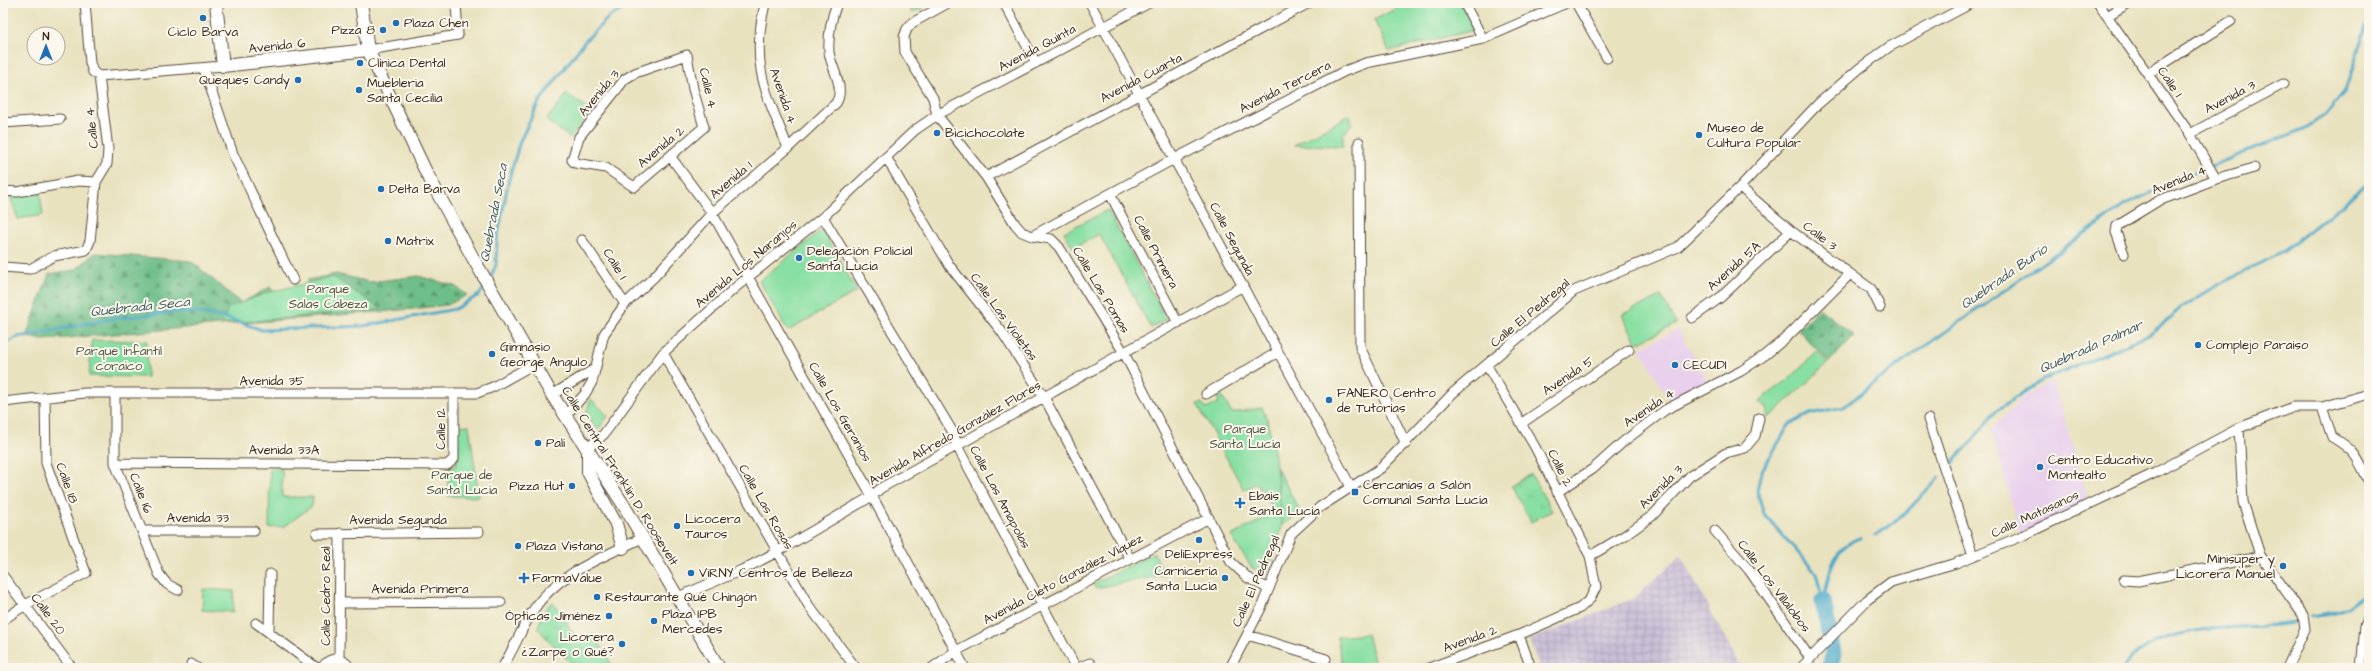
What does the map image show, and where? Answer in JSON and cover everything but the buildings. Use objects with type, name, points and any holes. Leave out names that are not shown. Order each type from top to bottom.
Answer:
[{"type":"main road","points":[[216,3],[223,66]]},
{"type":"main road","name":"Calle Central Franklin D. Roosevelt","points":[[361,3],[368,50],[409,139],[472,258],[552,395],[588,448],[719,668]]},
{"type":"main road","name":"Avenida 6","points":[[223,66],[368,50]]},
{"type":"main road","points":[[588,448],[588,472],[616,524],[623,548]]},
{"type":"street","name":"Calle 4","points":[[3,267],[30,269],[54,256],[86,250],[90,241],[96,182],[107,164],[108,149],[99,76],[93,72],[90,63],[85,3]]},
{"type":"street","name":"Avenida 6","points":[[368,50],[458,35],[456,3]]},
{"type":"street","name":"Avenida 1","points":[[566,415],[585,394],[592,382],[604,334],[624,304],[654,277],[712,212],[788,148],[839,99],[840,87],[832,68],[829,37],[831,21],[837,3]]},
{"type":"street","name":"Calle Las Pomas","points":[[948,3],[912,23],[906,33],[904,46],[933,98],[938,115],[986,177],[1015,224],[1022,232],[1032,236],[1051,239],[1059,247],[1124,353],[1231,562],[1248,578],[1269,589]]},
{"type":"street","points":[[1004,3],[1036,63]]},
{"type":"street","name":"Calle Segunda","points":[[1090,3],[1351,487]]},
{"type":"street","name":"Avenida Quinta","points":[[938,115],[1149,3]]},
{"type":"street","name":"Avenida Cuarta","points":[[986,177],[1309,3]]},
{"type":"street","points":[[1464,3],[1483,39]]},
{"type":"street","name":"Avenida Tercera","points":[[1032,236],[1174,159],[1345,71],[1366,64],[1483,39],[1566,3]]},
{"type":"street","points":[[1576,3],[1606,58]]},
{"type":"street","name":"Calle El Pedregal","points":[[1230,668],[1248,635],[1269,589],[1291,534],[1320,507],[1381,468],[1406,444],[1438,407],[1574,291],[1678,247],[1740,187],[1818,104],[1860,68],[1889,47],[1972,3]]},
{"type":"street","name":"Calle 1","points":[[2098,3],[2149,73],[2190,134],[2214,175]]},
{"type":"street","points":[[2106,16],[2128,3]]},
{"type":"street","name":"Avenida 4","points":[[765,4],[759,30],[760,72],[788,148]]},
{"type":"street","points":[[2149,73],[2231,21]]},
{"type":"street","name":"Calle 4","points":[[687,55],[693,89],[704,127]]},
{"type":"street","name":"Avenida 3","points":[[634,187],[606,168],[575,163],[572,160],[579,137],[625,79],[635,73],[687,55]]},
{"type":"street","name":"Avenida 6","points":[[99,76],[204,69],[223,66]]},
{"type":"street","points":[[204,69],[233,154],[293,280]]},
{"type":"street","name":"Avenida 3","points":[[2190,134],[2283,84]]},
{"type":"street","name":"Avenida Los Naranjos","points":[[588,448],[604,434],[662,353],[748,277],[823,217],[915,130],[938,115]]},
{"type":"street","points":[[3,123],[60,119]]},
{"type":"street","name":"Avenida 2","points":[[634,187],[704,127]]},
{"type":"street","points":[[1359,142],[1360,347],[1406,444]]},
{"type":"street","points":[[670,156],[712,212]]},
{"type":"street","name":"Calle Las Violetas","points":[[886,157],[949,265],[1002,332],[1044,397],[1130,559]]},
{"type":"street","name":"Avenida 4","points":[[2124,254],[2116,232],[2117,226],[2158,201],[2214,175],[2254,168]]},
{"type":"street","points":[[5,191],[78,181],[96,182]]},
{"type":"street","name":"Calle 3","points":[[1740,187],[1792,231],[1871,289],[1880,307]]},
{"type":"street","name":"Calle Primera","points":[[1110,194],[1178,323]]},
{"type":"street","name":"Calle Los Geranios","points":[[712,212],[872,496],[965,668]]},
{"type":"street","name":"Calle Las Amapolas","points":[[823,217],[954,434],[957,446],[1077,668]]},
{"type":"street","name":"Avenida 5A","points":[[1692,318],[1721,297],[1792,231]]},
{"type":"street","name":"Calle 1","points":[[582,240],[624,304]]},
{"type":"street","name":"Avenida 4","points":[[1557,492],[1593,469],[1623,442],[1665,410],[1741,370],[1765,355],[1789,334],[1850,274]]},
{"type":"street","name":"Avenida Alfredo González Flores","points":[[678,597],[742,570],[777,552],[872,496],[881,488],[1243,286]]},
{"type":"street","name":"Avenida 5","points":[[1522,423],[1629,350]]},
{"type":"street","points":[[1206,394],[1278,352]]},
{"type":"street","name":"Calle Las Rosas","points":[[662,353],[809,606],[856,668]]},
{"type":"street","name":"Avenida 35","points":[[3,402],[85,393],[454,395],[476,393],[493,387],[534,364]]},
{"type":"street","name":"Calle 2","points":[[1487,366],[1522,423],[1590,556],[1596,587]]},
{"type":"street","points":[[552,395],[596,368]]},
{"type":"street","name":"Calle 16","points":[[115,393],[115,462],[159,574],[167,584],[178,590]]},
{"type":"street","name":"Calle Matasanos","points":[[1810,658],[1867,600],[1891,582],[1973,556],[2022,536],[2155,473],[2239,428],[2294,407],[2322,407],[2369,394]]},
{"type":"street","name":"Calle 12","points":[[452,463],[454,458],[454,395]]},
{"type":"street","name":"Calle 18","points":[[25,605],[86,573],[46,462],[45,397]]},
{"type":"street","points":[[2322,407],[2332,438],[2349,447],[2358,458],[2369,482]]},
{"type":"street","name":"Avenida 3","points":[[1590,556],[1627,534],[1652,516],[1690,476],[1726,453],[1745,448],[1755,436],[1758,418]]},
{"type":"street","points":[[1928,419],[1973,556]]},
{"type":"street","points":[[2239,428],[2243,502],[2260,554],[2269,570],[2293,598],[2303,615],[2305,629],[2290,667]]},
{"type":"street","name":"Avenida 33A","points":[[115,462],[447,465],[452,463]]},
{"type":"street","name":"Avenida Cleto González Víquez","points":[[932,668],[956,650],[1209,518]]},
{"type":"street","name":"Avenida 33","points":[[142,530],[254,531]]},
{"type":"street","name":"Calle Los Villalobos","points":[[1715,531],[1749,570],[1810,658]]},
{"type":"street","name":"Avenida Segunda","points":[[317,534],[479,532]]},
{"type":"street","name":"Calle Cedro Real","points":[[339,659],[340,534]]},
{"type":"street","points":[[502,668],[534,609],[555,585],[576,571],[642,538]]},
{"type":"street","points":[[2124,580],[2138,581],[2249,559],[2260,554]]},
{"type":"street","points":[[269,632],[270,574]]},
{"type":"street","name":"Calle 20","points":[[3,576],[72,668]]},
{"type":"street","name":"Avenida 2","points":[[1430,668],[1519,635],[1580,608],[1590,599],[1596,587]]},
{"type":"street","name":"Avenida Primera","points":[[339,603],[501,602]]},
{"type":"street","points":[[3,620],[25,605]]},
{"type":"street","points":[[2361,668],[2365,626],[2369,617]]},
{"type":"street","points":[[256,623],[317,668]]},
{"type":"street","points":[[1248,635],[1326,660]]},
{"type":"street","points":[[1519,635],[1531,668]]},
{"type":"street","points":[[1801,668],[1810,658]]},
{"type":"street","points":[[322,668],[329,660],[339,659],[350,668]]},
{"type":"street","points":[[1077,668],[1090,663]]},
{"type":"shaded area","name":"CECUDI","points":[[1678,329],[1709,383],[1670,402],[1640,348]]},
{"type":"shaded area","name":"Centro Educativo Montealto","points":[[2053,381],[2090,504],[2020,534],[1991,429],[2025,395]]},
{"type":"shaded area","points":[[1681,555],[1741,668],[1540,668],[1529,640],[1634,598]]},
{"type":"green space","points":[[906,3],[920,3],[923,8],[912,13]]},
{"type":"green space","points":[[1407,3],[1461,3],[1474,30],[1389,51],[1374,20]]},
{"type":"green space","points":[[567,94],[592,111],[570,138],[546,120]]},
{"type":"green space","points":[[1350,115],[1352,124],[1343,135],[1343,146],[1294,145]]},
{"type":"green space","points":[[40,193],[43,215],[18,219],[10,196]]},
{"type":"green space","points":[[1108,210],[1166,319],[1151,328],[1099,234],[1073,248],[1064,232]]},
{"type":"green space","points":[[822,230],[857,291],[788,331],[759,281]]},
{"type":"green space","points":[[95,253],[191,261],[241,303],[270,287],[284,307],[312,298],[307,280],[336,274],[370,282],[418,276],[455,286],[467,295],[448,305],[413,309],[42,340],[26,337],[49,274],[75,270]]},
{"type":"green space","name":"Parque Salas Cabeza","points":[[333,277],[381,309],[222,324],[228,308],[269,292]]},
{"type":"green space","points":[[1661,296],[1676,324],[1637,343],[1622,315]]},
{"type":"green space","points":[[1819,308],[1854,336],[1829,362],[1798,330]]},
{"type":"green space","name":"Parque infantil coraico","points":[[92,340],[147,341],[147,377],[89,376]]},
{"type":"green space","points":[[1817,352],[1828,363],[1769,418],[1766,406],[1758,402],[1789,379]]},
{"type":"green space","name":"Parque Santa Lucía","points":[[1220,393],[1232,413],[1262,408],[1267,418],[1275,456],[1282,527],[1270,569],[1265,574],[1252,568],[1231,536],[1274,513],[1257,483],[1244,490],[1197,404],[1202,403],[1207,409],[1219,402],[1217,396]]},
{"type":"green space","points":[[591,399],[608,416],[598,430],[586,413]]},
{"type":"green space","name":"Parque de Santa Lucía","points":[[469,425],[479,497],[448,496],[448,470],[456,465],[456,426]]},
{"type":"green space","points":[[270,468],[282,468],[282,497],[313,497],[312,506],[284,527],[269,528]]},
{"type":"green space","points":[[1277,468],[1301,513],[1282,525]]},
{"type":"green space","points":[[1531,474],[1552,511],[1531,522],[1511,486]]},
{"type":"green space","points":[[1154,553],[1165,575],[1095,588],[1093,584]]},
{"type":"green space","points":[[203,589],[234,591],[233,612],[202,610]]},
{"type":"green space","points":[[553,602],[579,642],[592,633],[614,668],[571,668],[573,665],[537,628],[547,607]]},
{"type":"green space","points":[[1367,634],[1376,668],[1343,668],[1337,637]]},
{"type":"waterway","name":"Quebrada Seca","points":[[489,281],[496,265],[497,239],[509,179],[520,141],[539,102],[585,41],[610,16],[638,3]]},
{"type":"waterway","name":"Quebrada Burío","points":[[1823,601],[1816,573],[1764,514],[1757,491],[1761,472],[1789,425],[1810,414],[1844,407],[1883,376],[2125,205],[2191,174],[2304,129],[2325,115],[2345,91],[2369,18]]},
{"type":"waterway","name":"Quebrada Palmar","points":[[1952,463],[1997,410],[2042,380],[2147,336],[2181,308],[2216,286],[2283,252],[2369,183]]},
{"type":"waterway","name":"Quebrada Seca","points":[[3,344],[18,337],[111,319],[175,312],[203,313],[233,320],[262,330],[364,326],[455,309],[479,295],[486,285]]},
{"type":"waterway","name":"Quebrada Palmar","points":[[1875,535],[1902,516],[1939,477]]},
{"type":"waterway","name":"Quebrada Palmar","points":[[1824,599],[1830,570],[1838,554],[1851,542],[1861,538]]},
{"type":"waterway","points":[[2310,616],[2331,613],[2346,608],[2369,591]]},
{"type":"waterway","points":[[1823,601],[1833,653],[1830,668]]},
{"type":"waterway","points":[[2124,668],[2138,652],[2157,641],[2178,634],[2202,630],[2294,623]]},
{"type":"place","name":"Ciclo Barva","points":[[203,18]]},
{"type":"place","name":"Plaza Chen","points":[[396,23]]},
{"type":"place","name":"Pizza 8","points":[[383,30]]},
{"type":"place","name":"Clínica Dental","points":[[360,63]]},
{"type":"place","name":"Queques Candy","points":[[298,80]]},
{"type":"place","name":"Muebleria Santa Cecilia","points":[[359,90]]},
{"type":"place","name":"Bicichocolate","points":[[937,133]]},
{"type":"place","name":"Museo de Cultura Popular","points":[[1699,135]]},
{"type":"place","name":"Delta Barva","points":[[381,189]]},
{"type":"place","name":"Matrix","points":[[388,241]]},
{"type":"place","name":"Delegación Policial Santa Lucía","points":[[799,258]]},
{"type":"place","name":"Complejo Paraiso","points":[[2198,345]]},
{"type":"place","name":"Gimnasio George Angulo","points":[[492,354]]},
{"type":"place","name":"CECUDI","points":[[1675,365]]},
{"type":"place","name":"FANERO Centro de Tutorías","points":[[1329,400]]},
{"type":"place","name":"Palí","points":[[538,443]]},
{"type":"place","name":"Centro Educativo Montealto","points":[[2040,467]]},
{"type":"place","name":"Pizza Hut","points":[[572,486]]},
{"type":"place","name":"Cercanías a Salón Comunal Santa Lucía","points":[[1355,492]]},
{"type":"place","name":"Ebais Santa Lucía","points":[[1240,503]]},
{"type":"place","name":"Licocera Tauros","points":[[677,526]]},
{"type":"place","name":"DeliExpress","points":[[1199,540]]},
{"type":"place","name":"Plaza Vistana","points":[[518,546]]},
{"type":"place","name":"Minisuper y Licorera Manuel","points":[[2283,566]]},
{"type":"place","name":"ViRNY Centros de Belleza","points":[[691,573]]},
{"type":"place","name":"FarmaValue","points":[[524,578]]},
{"type":"place","name":"Carnicería Santa Lucía","points":[[1225,578]]},
{"type":"place","name":"Restaurante Qué Chingón","points":[[597,597]]},
{"type":"place","name":"Ópticas Jiménez","points":[[609,616]]},
{"type":"place","name":"Plaza IPB Mercedes","points":[[654,621]]},
{"type":"place","name":"Licorera ¿Zarpe o Qué?","points":[[622,644]]}]
